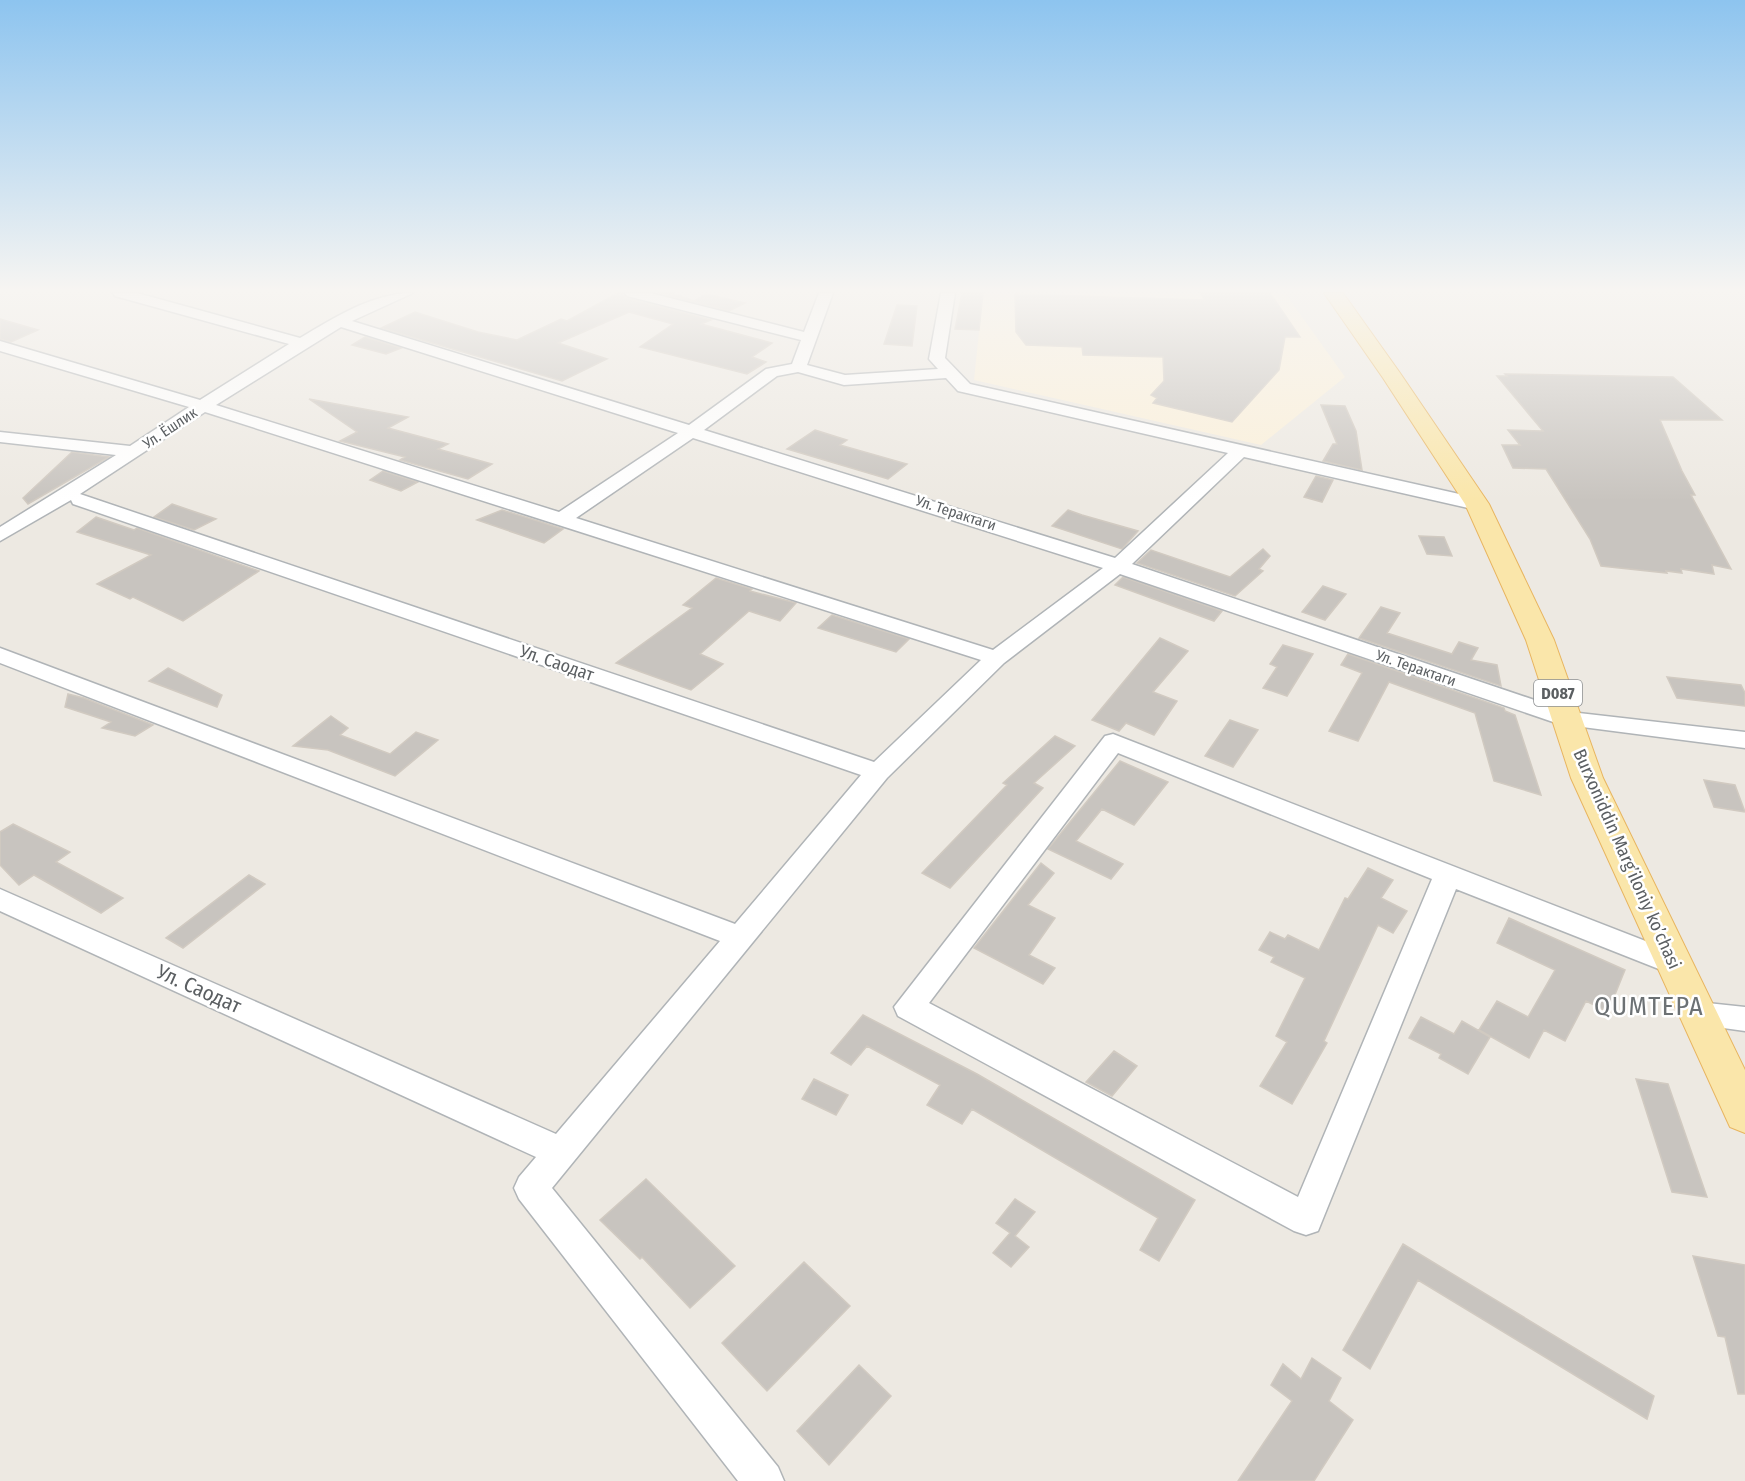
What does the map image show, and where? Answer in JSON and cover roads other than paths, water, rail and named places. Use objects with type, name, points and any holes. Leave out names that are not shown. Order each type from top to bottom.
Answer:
[{"type":"main road","name":"Burxoniddin Marg’iloniy ko’chasi","points":[[1382,362],[1477,504],[1540,640],[1587,778],[1745,1114]]},
{"type":"street","points":[[55,362],[203,406],[996,658]]},
{"type":"street","name":"Ул. Ёшлик","points":[[5,529],[134,452],[269,362]]},
{"type":"street","name":"Ул. Терактаги","points":[[470,362],[693,430],[1118,566],[1567,719],[1745,740]]},
{"type":"street","points":[[798,367],[800,362]]},
{"type":"street","points":[[940,362],[964,387],[1477,504]]},
{"type":"street","points":[[561,519],[693,430],[772,372],[798,367],[844,380],[951,374]]},
{"type":"street","points":[[0,438],[134,452]]},
{"type":"street","points":[[764,1481],[531,1188],[878,772],[996,658],[1118,566],[1241,450]]},
{"type":"street","name":"Ул. Саодат","points":[[80,500],[878,772]]},
{"type":"street","points":[[0,655],[740,937]]},
{"type":"street","points":[[1448,874],[1306,1219],[909,1007],[1113,741],[1448,874],[1674,964]]},
{"type":"street","name":"Ул. Саодат","points":[[0,899],[561,1152]]},
{"type":"street","points":[[1698,1014],[1745,1019]]},
{"type":"district","name":"QUMTEPA","points":[[1649,1006]]}]
